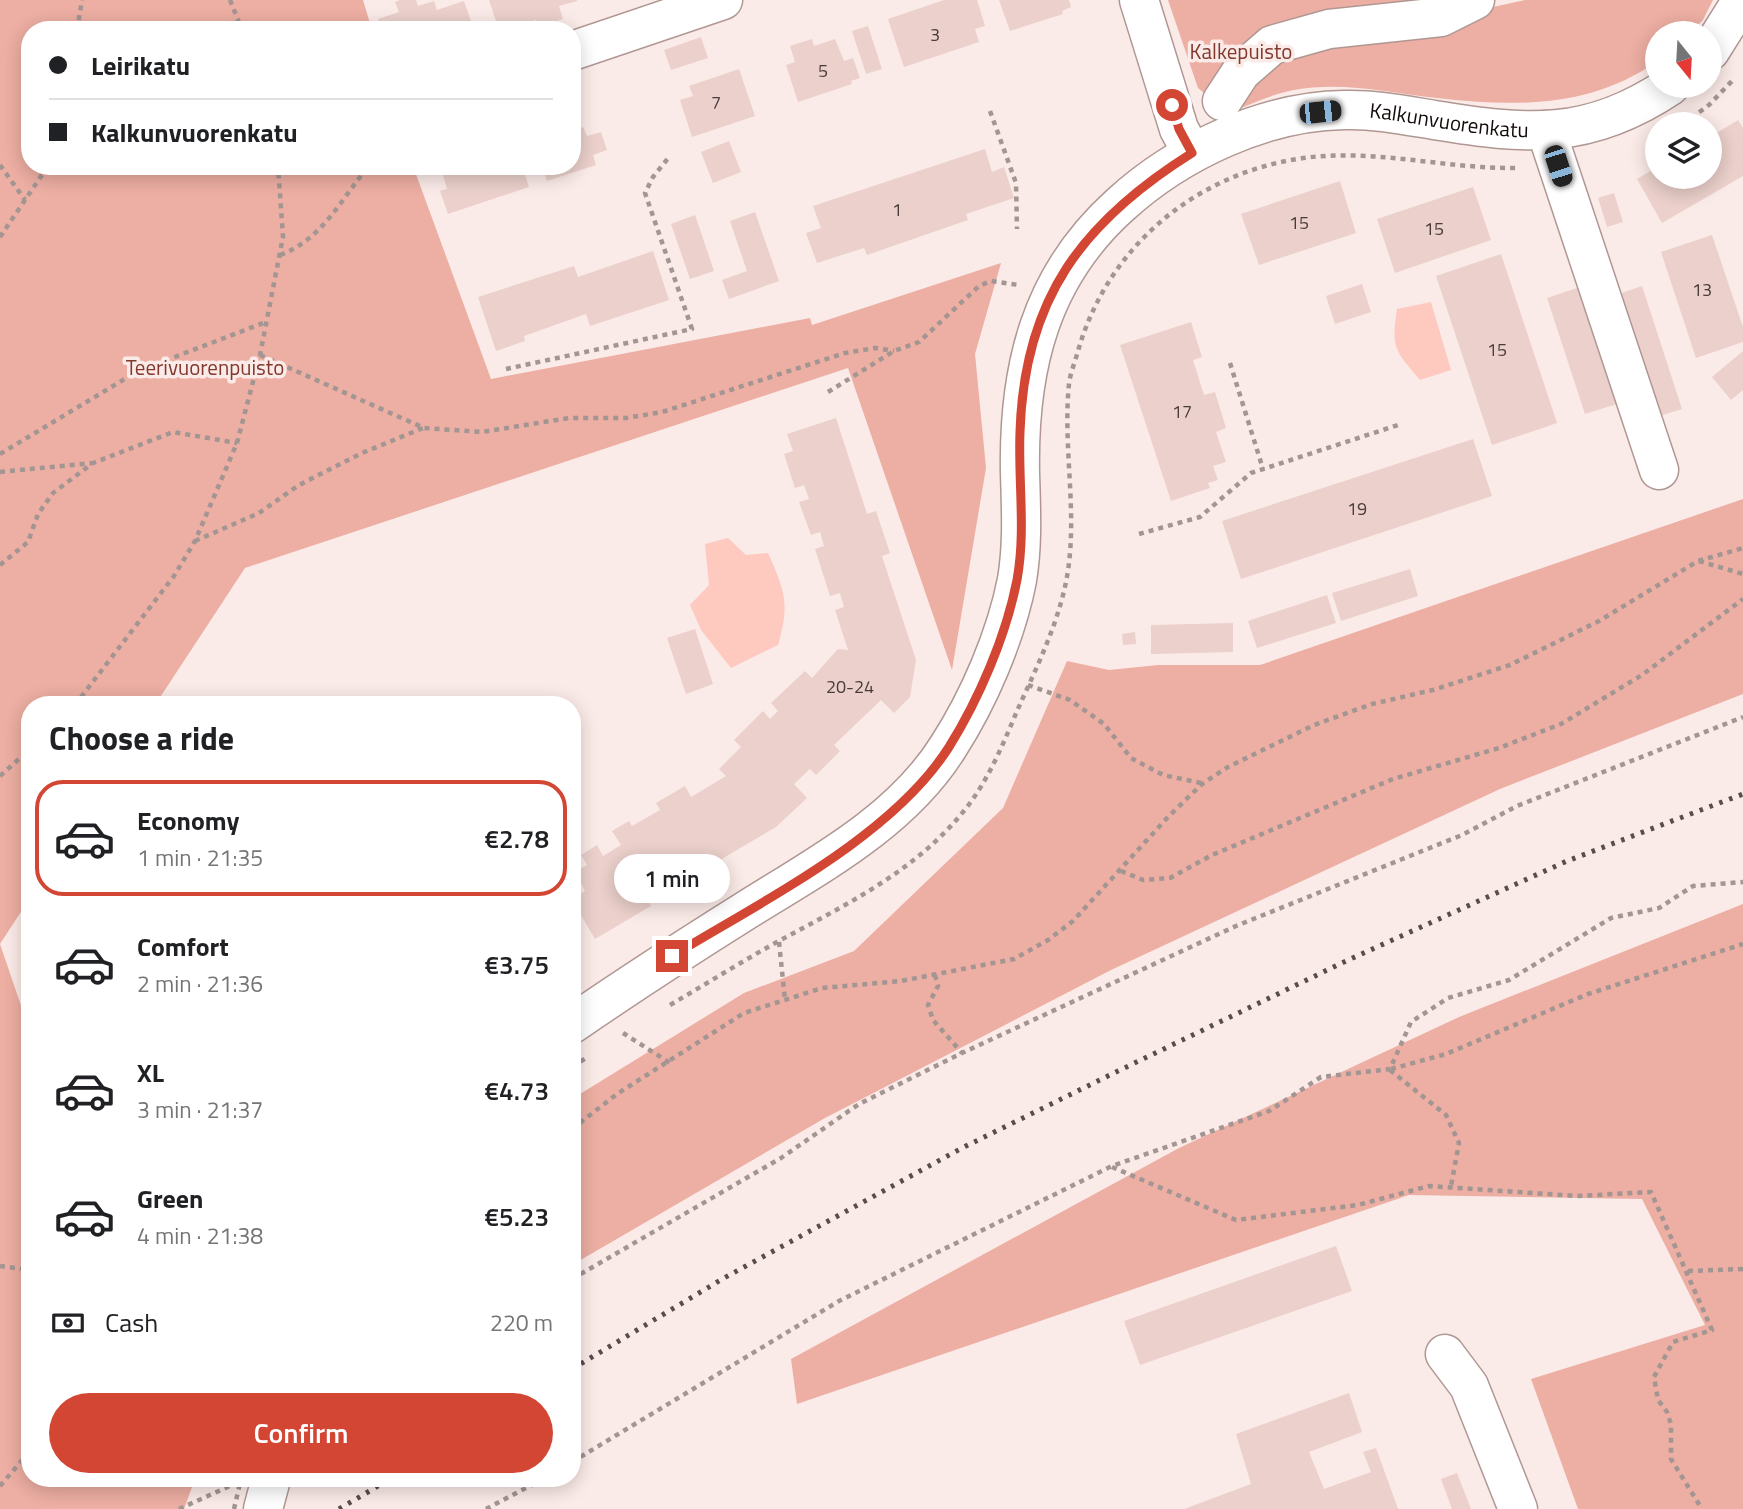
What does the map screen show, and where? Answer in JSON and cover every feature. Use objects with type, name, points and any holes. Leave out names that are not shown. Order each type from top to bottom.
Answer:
[{"type":"street","points":[[581,48],[723,0]]},
{"type":"street","points":[[1139,0],[1179,129],[1192,153]]},
{"type":"street","points":[[1222,101],[1241,72],[1272,45],[1329,29],[1441,17],[1475,0]]},
{"type":"street","points":[[1722,64],[1742,0]]},
{"type":"street","name":"Kalkunvuorenkatu","points":[[582,1039],[649,971],[864,834],[910,795],[937,764],[962,723],[989,665],[1016,581],[1022,516],[1022,404],[1041,313],[1079,250],[1117,207],[1192,153],[1252,128],[1297,115],[1342,110],[1385,112],[1498,131],[1546,130],[1584,127],[1605,121],[1648,98]]},
{"type":"street","points":[[1546,130],[1659,470]]},
{"type":"street","points":[[1445,1354],[1469,1386],[1518,1509]]},
{"type":"street","points":[[263,1509],[269,1487]]},
{"type":"path","points":[[78,21],[82,0]]},
{"type":"path","points":[[230,0],[238,21]]},
{"type":"path","points":[[1700,112],[1709,106],[1711,98]]},
{"type":"path","points":[[990,111],[1016,183],[1017,229]]},
{"type":"path","points":[[666,1007],[878,887],[945,833],[972,801],[1002,746],[1052,633],[1069,564],[1069,383],[1085,325],[1105,285],[1127,252],[1181,206],[1226,182],[1293,159],[1339,154],[1480,169],[1558,166]]},
{"type":"path","points":[[506,369],[691,329],[645,193],[653,177],[669,157]]},
{"type":"path","points":[[0,165],[25,200]]},
{"type":"path","points":[[0,236],[42,175]]},
{"type":"path","points":[[82,696],[174,576],[195,541],[236,443],[260,355],[283,237],[279,175]]},
{"type":"path","points":[[279,256],[302,247],[330,219],[362,175]]},
{"type":"path","points":[[828,392],[894,351],[919,342],[979,286],[991,281],[1023,285],[1018,298]]},
{"type":"path","points":[[0,454],[138,371],[267,321]]},
{"type":"path","points":[[260,355],[424,428],[482,432],[569,418],[638,416],[713,397],[845,354],[874,348],[894,351]]},
{"type":"path","points":[[1230,363],[1264,469]]},
{"type":"path","points":[[1139,534],[1200,517],[1251,473],[1401,424]]},
{"type":"path","points":[[195,541],[258,513],[299,485],[362,453],[424,428]]},
{"type":"path","points":[[0,565],[28,542],[38,514],[52,493],[93,463],[173,432],[236,443]]},
{"type":"path","points":[[0,472],[93,463]]},
{"type":"path","points":[[581,1122],[617,1094],[670,1063],[744,1013],[822,988],[935,975],[1014,958],[1048,940],[1073,922],[1202,784],[1228,766],[1314,724],[1372,704],[1433,690],[1510,665],[1599,621],[1698,561],[1743,548]]},
{"type":"path","points":[[1698,561],[1743,574]]},
{"type":"path","points":[[1121,871],[1143,880],[1170,878],[1212,855],[1393,779],[1499,748],[1561,724],[1642,675],[1743,599]]},
{"type":"path","points":[[1028,686],[1070,701],[1104,724],[1131,758],[1163,775],[1202,784]]},
{"type":"path","points":[[581,1274],[781,1158],[859,1104],[962,1053],[1236,926],[1452,840],[1517,806],[1743,717]]},
{"type":"path","points":[[0,776],[21,757]]},
{"type":"path","points":[[1390,1069],[1412,1022],[1448,998],[1508,980],[1611,918],[1659,908],[1693,886],[1743,882]]},
{"type":"path","points":[[779,942],[785,1000]]},
{"type":"path","points":[[581,1457],[839,1301],[1112,1166],[1202,1132],[1269,1111],[1321,1077],[1390,1069],[1446,1054],[1588,994],[1743,944]]},
{"type":"path","points":[[935,975],[938,986],[928,1005],[933,1020],[962,1053]]},
{"type":"path","points":[[613,1040],[634,1026]]},
{"type":"path","points":[[623,1032],[670,1063]]},
{"type":"path","points":[[1390,1069],[1447,1115],[1460,1143],[1451,1186]]},
{"type":"path","points":[[1112,1166],[1236,1220],[1358,1205],[1429,1186],[1577,1196],[1651,1192],[1712,1330],[1673,1342],[1654,1377],[1658,1400],[1667,1412],[1671,1424],[1671,1459],[1702,1509]]},
{"type":"path","points":[[0,1266],[21,1269]]},
{"type":"path","points":[[1688,1271],[1743,1269]]},
{"type":"path","points":[[0,1486],[21,1462]]},
{"type":"path","points":[[179,1509],[225,1487]]},
{"type":"path","points":[[234,1509],[240,1487]]},
{"type":"path","points":[[486,1509],[528,1487]]},
{"type":"shaded area","points":[[1431,302],[1451,370],[1420,380],[1397,348],[1397,309]]},
{"type":"shaded area","points":[[728,538],[746,555],[768,553],[782,588],[785,608],[778,645],[731,668],[701,630],[690,605],[709,585],[705,544]]},
{"type":"green space","name":"Teerivuorenpuisto","points":[[0,0],[363,0],[369,21],[21,21],[21,175],[416,175],[491,379],[810,318],[812,325],[1001,263],[975,354],[986,468],[952,670],[848,368],[245,568],[161,696],[21,696],[21,912],[0,944]]},
{"type":"green space","name":"Kalkepuisto","points":[[1168,0],[1468,0],[1493,7],[1525,0],[1713,0],[1702,21],[1645,21],[1645,68],[1606,88],[1579,96],[1524,103],[1495,103],[1330,87],[1277,94],[1228,113],[1198,88]]},
{"type":"green space","points":[[1743,499],[1743,694],[1500,789],[1111,970],[825,1118],[581,1260],[581,1093],[744,993],[854,951],[1003,808],[1067,661],[1109,670],[1158,665],[1260,665]]},
{"type":"green space","points":[[1743,904],[1743,1509],[1578,1509],[1531,1379],[1705,1325],[1642,1199],[1409,1195],[797,1404],[791,1359],[1179,1148],[1459,1017]]},
{"type":"green space","points":[[0,944],[21,1006],[21,1487],[192,1487],[184,1509],[0,1509]]},
{"type":"building","points":[[416,0],[418,6],[434,1],[437,10],[464,1],[471,21],[379,21],[378,19],[399,12],[395,2]]},
{"type":"building","points":[[489,0],[577,0],[559,6],[563,19],[557,21],[496,21]]},
{"type":"building","points":[[944,0],[977,0],[985,26],[975,29],[979,42],[904,67],[888,19]]},
{"type":"building","points":[[999,0],[1069,0],[1071,7],[1062,11],[1063,14],[1010,31]]},
{"type":"building","points":[[868,26],[882,69],[866,74],[852,31]]},
{"type":"building","points":[[701,37],[708,58],[671,70],[664,50]]},
{"type":"building","points":[[812,39],[814,46],[835,39],[844,61],[853,58],[860,78],[851,81],[852,84],[798,102],[786,65],[795,62],[790,46]]},
{"type":"building","points":[[739,69],[755,116],[692,137],[680,100],[693,96],[689,86]]},
{"type":"building","points":[[1738,120],[1743,128],[1743,176],[1722,188],[1722,130]]},
{"type":"building","points":[[581,128],[587,136],[601,132],[607,150],[593,155],[596,165],[581,170]]},
{"type":"building","points":[[729,141],[741,172],[713,183],[701,152]]},
{"type":"building","points":[[985,149],[992,172],[1004,167],[1014,198],[966,214],[968,220],[867,255],[864,248],[817,263],[806,233],[821,228],[813,206]]},
{"type":"building","points":[[1645,174],[1645,189],[1721,189],[1662,223],[1637,179]]},
{"type":"building","points":[[443,175],[525,175],[529,187],[448,214],[440,191],[447,189]]},
{"type":"building","points":[[545,175],[565,175],[547,181]]},
{"type":"building","points":[[1340,181],[1356,233],[1259,265],[1241,214]]},
{"type":"building","points":[[1473,187],[1491,240],[1395,273],[1377,219]]},
{"type":"building","points":[[1614,193],[1623,222],[1607,227],[1598,198]]},
{"type":"building","points":[[755,212],[779,281],[729,299],[722,280],[747,271],[730,221]]},
{"type":"building","points":[[695,215],[714,271],[690,279],[671,224]]},
{"type":"building","points":[[1712,235],[1743,327],[1743,342],[1696,358],[1661,252]]},
{"type":"building","points":[[653,251],[669,300],[590,326],[586,314],[524,336],[525,341],[496,351],[478,297],[574,266],[578,277]]},
{"type":"building","points":[[1501,254],[1557,423],[1492,445],[1436,276]]},
{"type":"building","points":[[1362,284],[1371,312],[1335,324],[1326,296]]},
{"type":"building","points":[[1642,286],[1682,409],[1653,418],[1613,296]]},
{"type":"building","points":[[1580,287],[1617,404],[1585,414],[1547,298]]},
{"type":"building","points":[[1191,322],[1202,357],[1193,360],[1204,395],[1215,392],[1226,428],[1216,432],[1226,462],[1213,466],[1218,480],[1208,483],[1210,488],[1171,501],[1120,345]]},
{"type":"building","points":[[1743,351],[1743,390],[1731,400],[1712,377]]},
{"type":"building","points":[[836,418],[867,514],[876,511],[890,553],[882,556],[916,660],[910,697],[894,713],[881,700],[834,745],[840,751],[816,775],[810,769],[794,784],[807,798],[776,827],[649,902],[651,906],[595,939],[581,915],[581,894],[585,891],[581,883],[581,868],[587,865],[581,855],[597,845],[603,856],[621,845],[612,831],[629,821],[632,826],[660,810],[656,803],[685,786],[691,797],[726,776],[719,769],[741,747],[734,740],[763,711],[770,719],[778,711],[771,703],[805,671],[812,678],[838,649],[848,650],[835,610],[844,607],[840,593],[830,596],[815,549],[824,546],[820,532],[811,535],[799,502],[809,499],[804,485],[795,488],[784,454],[793,451],[787,434]]},
{"type":"building","points":[[1473,439],[1492,496],[1241,579],[1222,521]]},
{"type":"building","points":[[1410,569],[1418,596],[1341,621],[1332,593]]},
{"type":"building","points":[[1327,595],[1336,623],[1257,648],[1248,621]]},
{"type":"building","points":[[1233,623],[1233,652],[1151,654],[1151,625]]},
{"type":"building","points":[[695,629],[713,684],[686,694],[667,638]]},
{"type":"building","points":[[1135,632],[1136,644],[1123,645],[1122,634]]},
{"type":"building","points":[[1336,1246],[1352,1291],[1140,1365],[1124,1321]]},
{"type":"building","points":[[1349,1393],[1362,1432],[1309,1452],[1324,1489],[1371,1472],[1363,1452],[1376,1448],[1398,1509],[1184,1509],[1251,1484],[1236,1434]]},
{"type":"building","points":[[1457,1473],[1471,1509],[1452,1509],[1441,1479]]},
{"type":"railway","points":[[581,1364],[724,1278],[962,1148],[1118,1071],[1346,961],[1567,861],[1743,794]]},
{"type":"railway","points":[[339,1509],[376,1487]]},
{"type":"route","points":[[672,956],[832,857],[864,834],[910,795],[931,772],[949,746],[994,652],[1016,581],[1022,516],[1022,404],[1025,378],[1041,313],[1079,250],[1117,207],[1192,153],[1179,129],[1172,105]]}]
